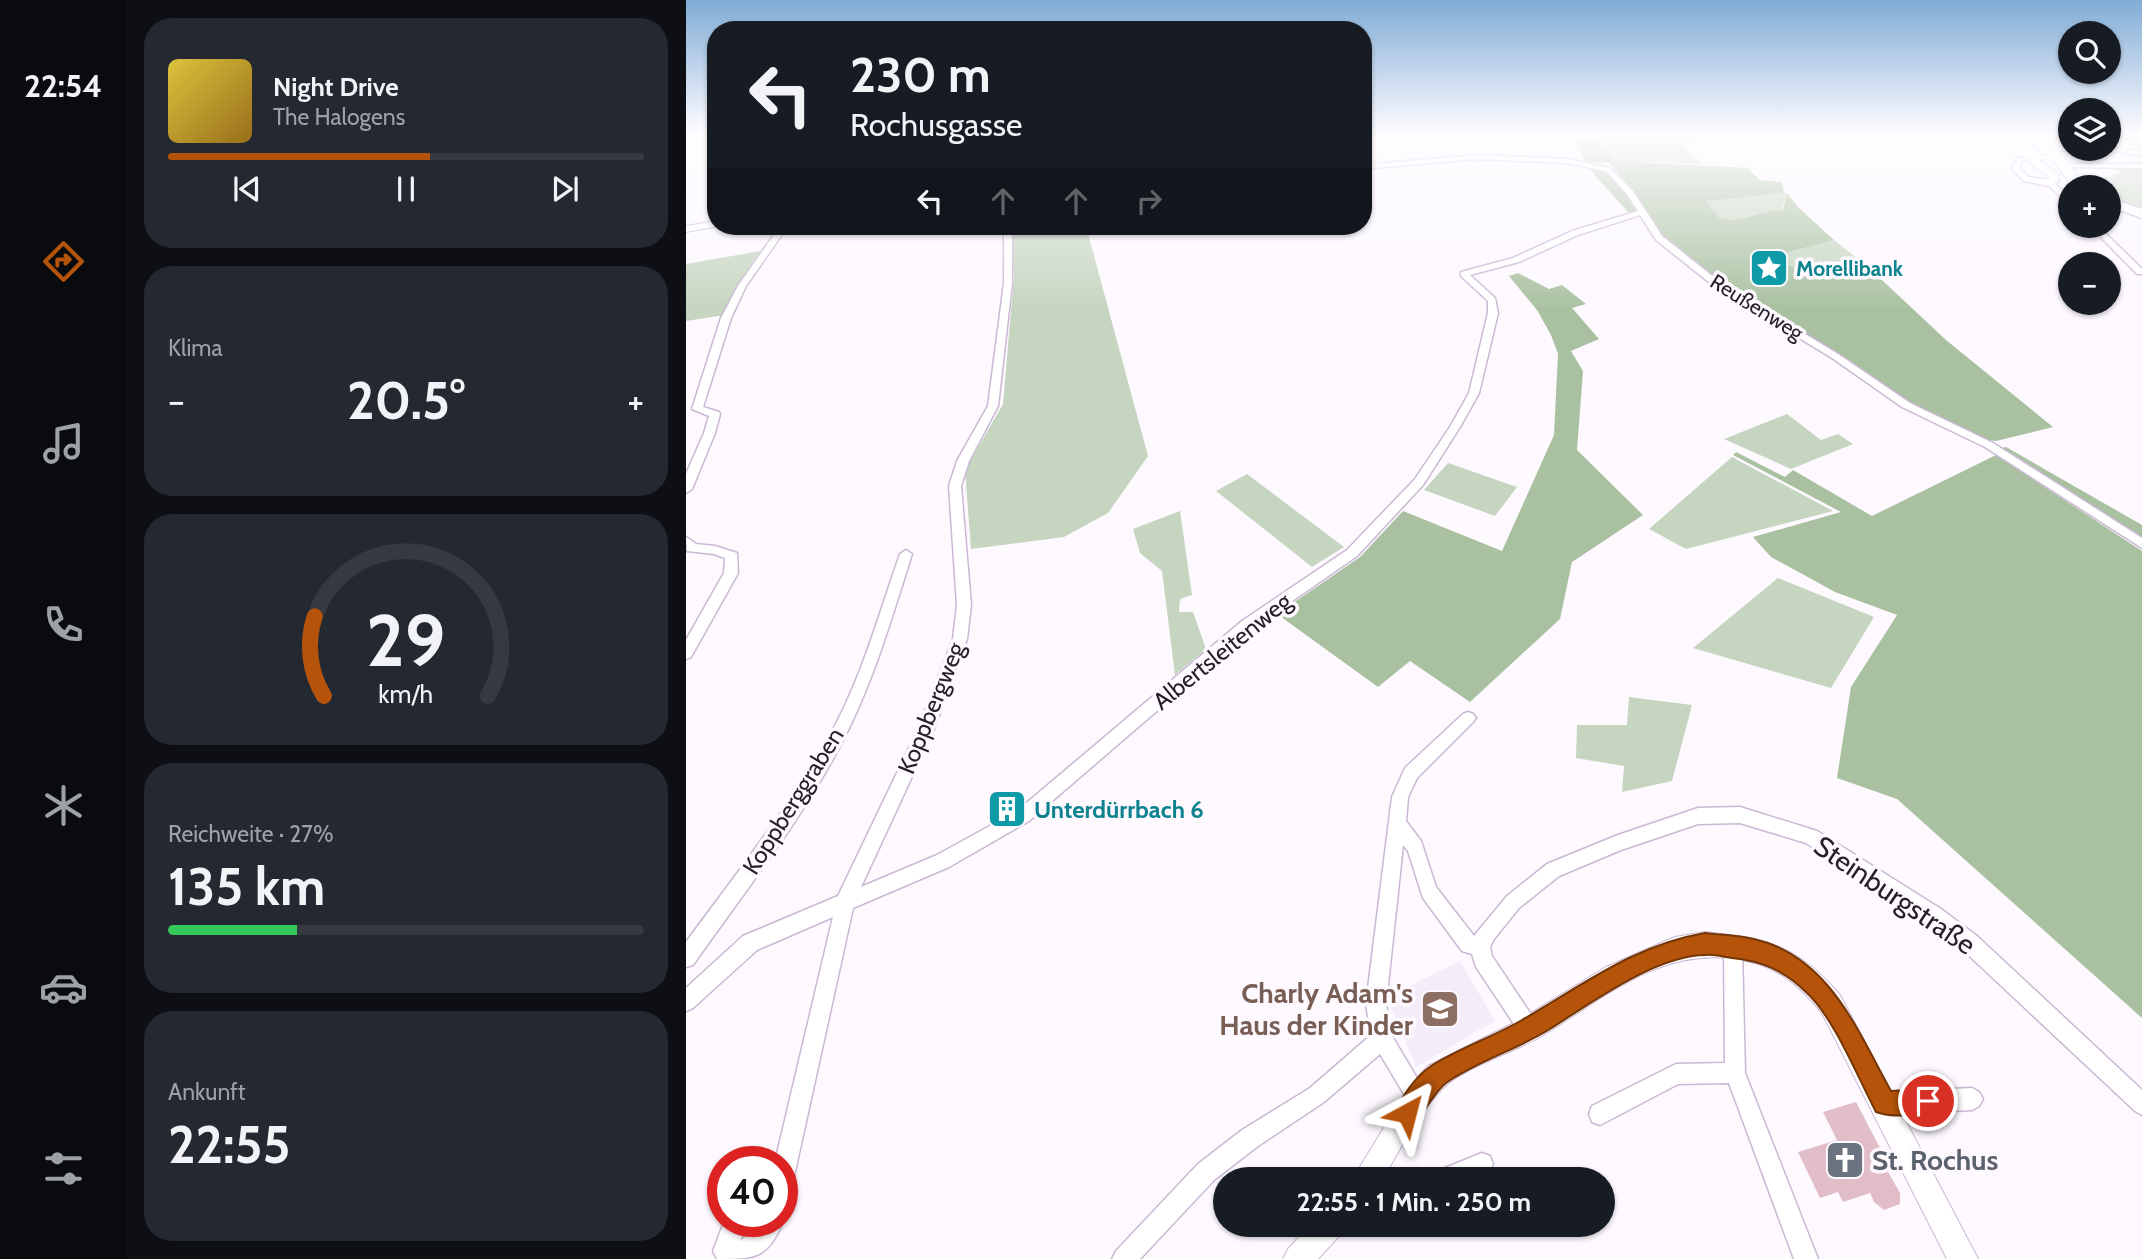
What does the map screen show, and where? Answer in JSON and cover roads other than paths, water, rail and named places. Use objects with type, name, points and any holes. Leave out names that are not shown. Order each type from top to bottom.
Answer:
[{"type":"highway","points":[[2121,206],[2142,214]]},
{"type":"street","name":"Reußenweg","points":[[1629,192],[1659,238],[1676,254],[1728,292],[1835,356],[1906,405],[1989,445],[2142,544]]},
{"type":"street","name":"Albertsleitenweg","points":[[686,1001],[750,943],[943,861],[1023,816],[1247,625],[1352,553],[1419,482],[1474,393],[1493,313],[1492,300],[1464,274],[1516,260],[1575,233],[1642,212]]},
{"type":"street","points":[[686,229],[707,226]]},
{"type":"street","points":[[686,489],[694,464],[713,430],[715,414],[692,411],[726,318],[742,286],[778,235]]},
{"type":"street","name":"Koppbergweg","points":[[790,1146],[846,900],[926,729],[960,639],[964,606],[955,486],[963,461],[993,406],[1008,283],[1008,235]]},
{"type":"street","points":[[2106,238],[2140,272]]},
{"type":"street","points":[[686,541],[692,548],[715,550],[732,556],[731,573],[686,653]]},
{"type":"street","name":"Koppberggraben","points":[[686,958],[783,823],[833,744],[870,664],[906,554]]},
{"type":"street","points":[[1417,1097],[1382,1039],[1376,1004],[1400,797],[1411,773],[1468,718]]},
{"type":"street","name":"Steinburgstraße","points":[[1480,946],[1487,932],[1513,902],[1553,870],[1618,843],[1698,816],[1740,815],[1811,837],[1935,915],[1970,943],[2142,1104]]},
{"type":"street","points":[[1397,823],[1415,847],[1429,892],[1469,944],[1480,946],[1483,960],[1529,1029]]},
{"type":"street","points":[[1374,1167],[1417,1097],[1437,1075],[1529,1029],[1614,975],[1675,949],[1705,944],[1754,949],[1781,959],[1815,985],[1836,1013],[1963,1259]]},
{"type":"street","points":[[1733,948],[1735,1073],[1805,1259]]},
{"type":"street","points":[[1124,1259],[1206,1172],[1250,1138],[1317,1095],[1382,1039]]},
{"type":"street","points":[[1600,1114],[1676,1074],[1735,1073]]},
{"type":"street","points":[[1884,1103],[1972,1099]]},
{"type":"street","points":[[1475,1167],[1482,1164]]},
{"type":"street","points":[[729,1237],[725,1251],[732,1255],[750,1250],[764,1237]]},
{"type":"street","points":[[1298,1259],[1318,1237]]},
{"type":"place","name":"Morellibank","points":[[1769,268]]},
{"type":"place","name":"Unterdürrbach 6","points":[[1007,809]]},
{"type":"place","name":"Charly Adam's Haus der Kinder","points":[[1440,1009]]},
{"type":"place","name":"St. Rochus","points":[[1845,1160]]}]
